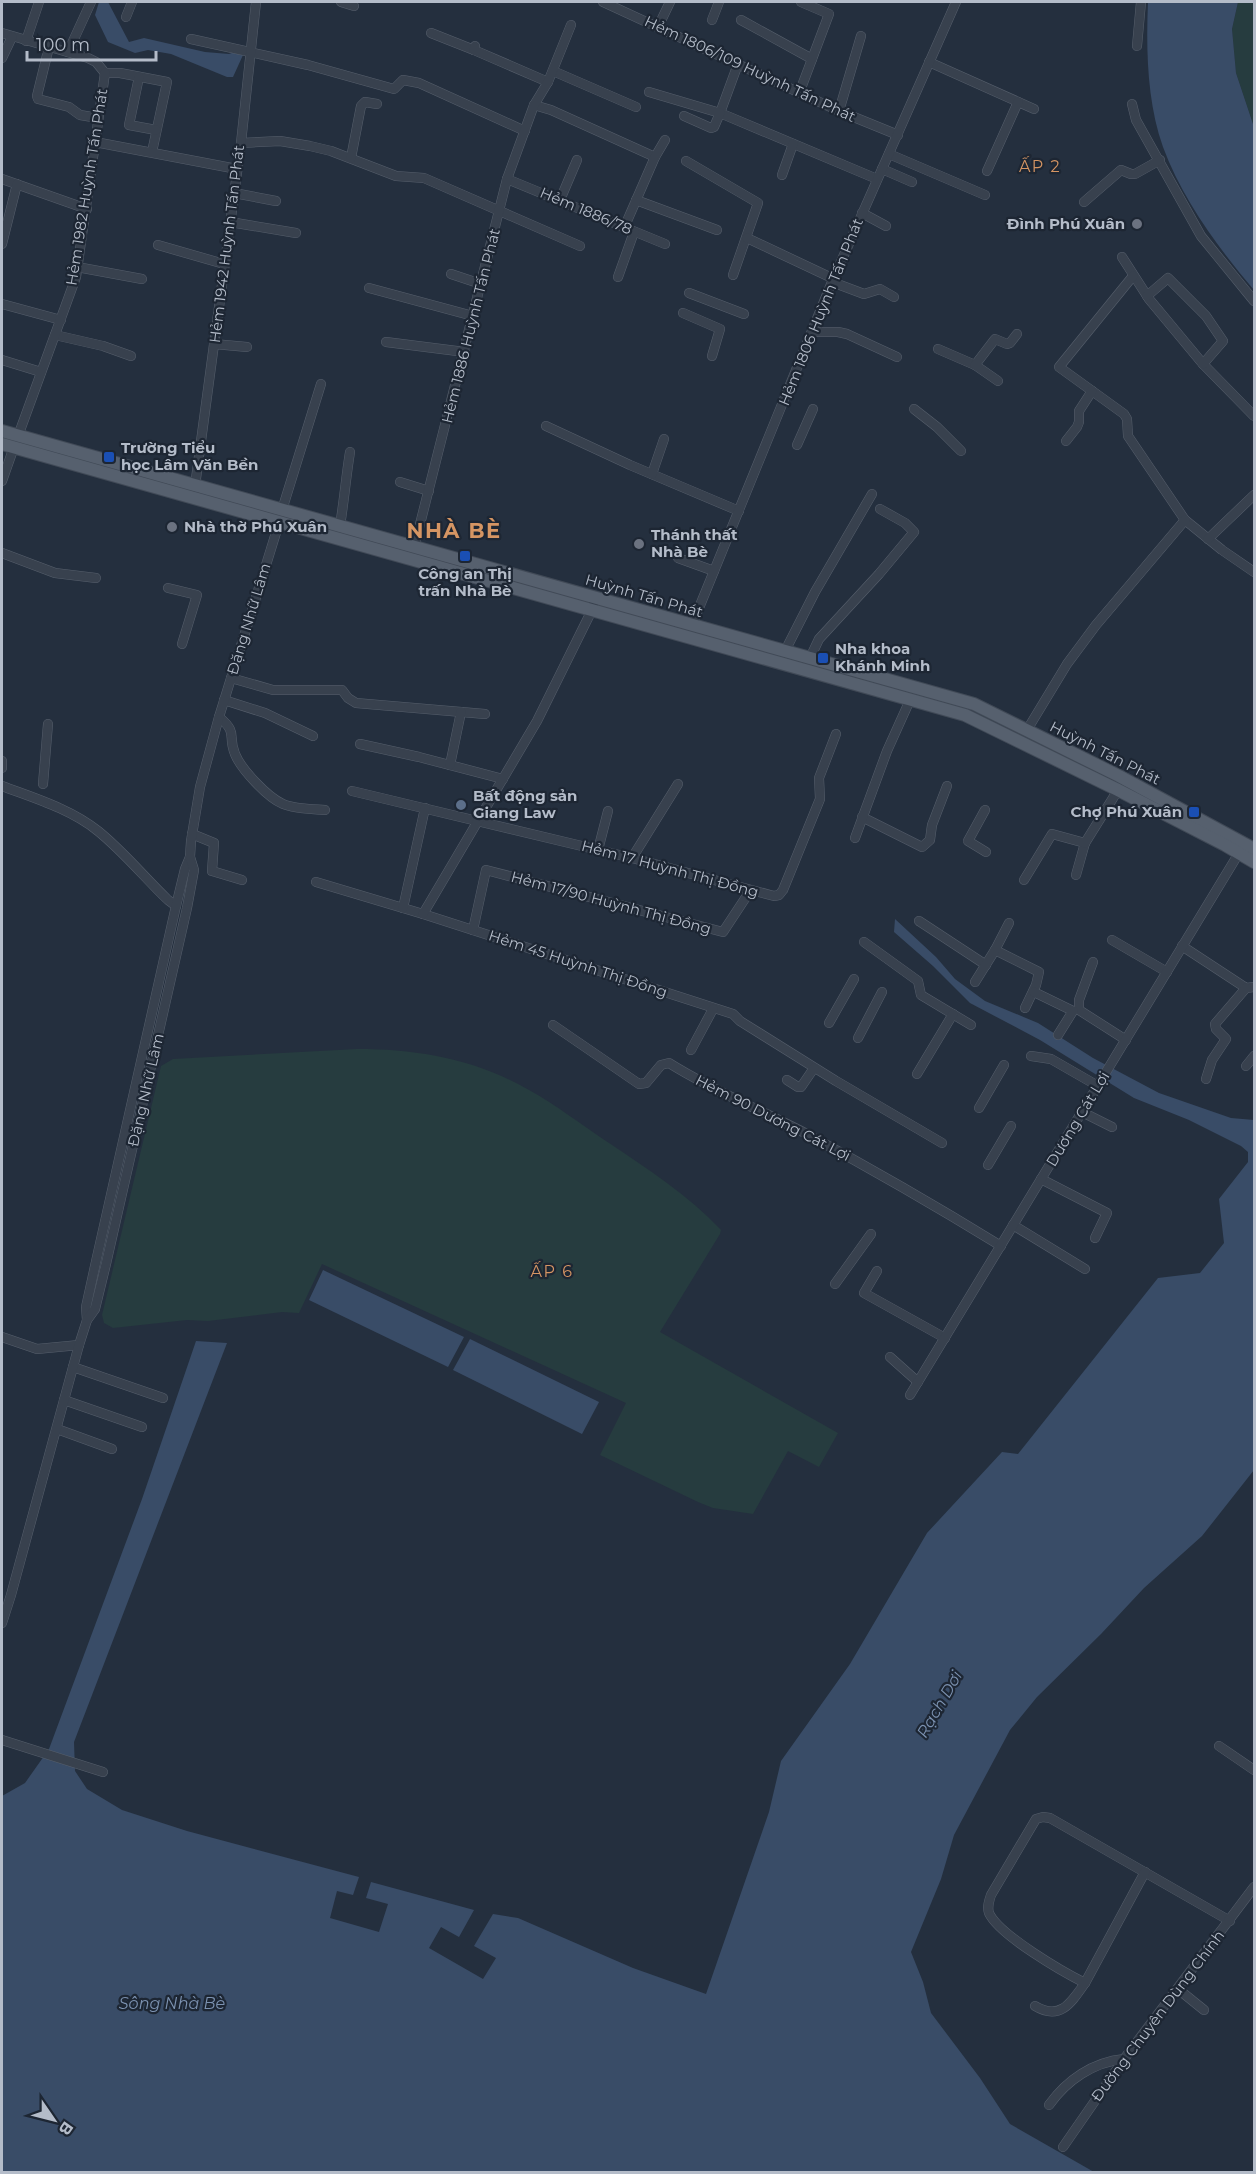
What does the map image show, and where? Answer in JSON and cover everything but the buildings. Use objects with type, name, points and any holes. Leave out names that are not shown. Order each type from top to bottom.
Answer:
[{"type":"main road","name":"Huỳnh Tấn Phát","points":[[2,431],[11,442],[593,604],[692,626],[974,704],[1119,776],[1246,849],[1254,862]]},
{"type":"main road","name":"Huỳnh Tấn Phát","points":[[11,442],[195,486],[281,516],[340,526],[965,715],[1118,790],[1246,849]]},
{"type":"main road","points":[[1020,742],[1027,730]]},
{"type":"street","points":[[26,40],[39,2]]},
{"type":"street","points":[[68,52],[91,2]]},
{"type":"street","points":[[126,17],[132,2]]},
{"type":"street","name":"Hẻm 1942 Huỳnh Tấn Phát","points":[[195,486],[241,143],[253,2]]},
{"type":"street","points":[[341,2],[354,6]]},
{"type":"street","name":"Hẻm 1806/109 Huỳnh Tấn Phát","points":[[603,2],[625,6],[658,27],[839,111],[898,135]]},
{"type":"street","points":[[658,27],[670,2]]},
{"type":"street","points":[[712,20],[719,2]]},
{"type":"street","points":[[800,91],[829,14],[801,2]]},
{"type":"street","name":"Hẻm 1806 Huỳnh Tấn Phát","points":[[692,626],[833,280],[956,2]]},
{"type":"street","points":[[1137,46],[1141,2]]},
{"type":"street","points":[[741,20],[813,58]]},
{"type":"street","name":"Hẻm 1886 Huỳnh Tấn Phát","points":[[414,548],[507,179],[534,105],[548,82],[571,25]]},
{"type":"street","points":[[2,33],[96,62],[105,73],[167,82],[152,152]]},
{"type":"street","points":[[431,33],[475,48],[548,82]]},
{"type":"street","points":[[839,111],[861,36]]},
{"type":"street","points":[[2,59],[12,37]]},
{"type":"street","points":[[191,39],[308,64],[394,89],[405,80],[419,83],[525,131]]},
{"type":"street","points":[[49,47],[38,99],[69,107],[80,115],[98,118]]},
{"type":"street","points":[[929,62],[1034,109]]},
{"type":"street","points":[[684,116],[711,128],[714,127],[738,64]]},
{"type":"street","points":[[553,71],[636,107]]},
{"type":"street","name":"Hẻm 1982 Huỳnh Tấn Phát","points":[[2,481],[11,442],[41,372],[76,277],[105,73]]},
{"type":"street","points":[[139,77],[129,125],[156,130]]},
{"type":"street","points":[[650,92],[720,113],[877,179]]},
{"type":"street","points":[[351,158],[361,106],[365,102],[377,104]]},
{"type":"street","points":[[987,171],[1018,102]]},
{"type":"street","points":[[1132,104],[1136,120],[1160,159],[1201,236],[1254,301]]},
{"type":"street","points":[[534,105],[551,110],[655,157]]},
{"type":"street","points":[[624,228],[655,157],[665,140]]},
{"type":"street","points":[[241,143],[280,141],[331,151],[396,176],[424,178],[580,246]]},
{"type":"street","points":[[95,142],[237,169]]},
{"type":"street","points":[[782,175],[793,144]]},
{"type":"street","points":[[889,154],[985,195]]},
{"type":"street","points":[[1084,202],[1121,170],[1134,174],[1160,159]]},
{"type":"street","points":[[560,201],[577,160]]},
{"type":"street","points":[[686,161],[757,201],[758,205],[734,275]]},
{"type":"street","points":[[882,169],[912,182]]},
{"type":"street","points":[[2,179],[87,209]]},
{"type":"street","name":"Hẻm 1886/78","points":[[507,179],[665,244]]},
{"type":"street","points":[[2,244],[17,184]]},
{"type":"street","points":[[234,193],[276,201]]},
{"type":"street","points":[[636,200],[717,230]]},
{"type":"street","points":[[862,213],[886,226]]},
{"type":"street","points":[[230,222],[296,233]]},
{"type":"street","points":[[618,277],[634,232]]},
{"type":"street","points":[[747,238],[864,294],[880,289],[894,297]]},
{"type":"street","points":[[158,245],[224,264]]},
{"type":"street","points":[[1122,257],[1147,296],[1203,364],[1254,415]]},
{"type":"street","points":[[77,267],[142,279]]},
{"type":"street","points":[[451,274],[482,284]]},
{"type":"street","points":[[1134,276],[1059,367],[1127,419],[1128,436],[1185,520],[1254,572]]},
{"type":"street","points":[[1147,296],[1168,278],[1206,315],[1223,341],[1203,364]]},
{"type":"street","points":[[369,288],[473,316]]},
{"type":"street","points":[[689,293],[744,314]]},
{"type":"street","points":[[2,304],[61,320]]},
{"type":"street","points":[[683,313],[720,329],[712,356]]},
{"type":"street","points":[[812,332],[847,334],[897,357]]},
{"type":"street","points":[[975,365],[995,339],[1007,344],[1017,334]]},
{"type":"street","points":[[55,335],[103,346],[131,356]]},
{"type":"street","points":[[386,342],[465,352]]},
{"type":"street","points":[[214,344],[247,347]]},
{"type":"street","points":[[938,350],[975,365],[998,381]]},
{"type":"street","points":[[2,360],[41,372]]},
{"type":"street","name":"Đặng Nhữ Lâm","points":[[87,1320],[88,1297],[176,906],[190,857],[200,788],[224,700],[321,384]]},
{"type":"street","points":[[1066,441],[1077,427],[1079,411],[1092,391]]},
{"type":"street","points":[[797,445],[813,409]]},
{"type":"street","points":[[914,409],[937,427],[961,451]]},
{"type":"street","points":[[546,426],[739,511]]},
{"type":"street","points":[[652,474],[664,440]]},
{"type":"street","points":[[340,526],[347,490],[350,452]]},
{"type":"street","points":[[400,482],[429,491]]},
{"type":"street","points":[[785,651],[815,592],[872,494]]},
{"type":"street","points":[[1208,539],[1254,495]]},
{"type":"street","points":[[810,658],[819,639],[914,533],[915,530],[910,526],[880,509]]},
{"type":"street","points":[[1027,730],[1067,664],[1185,520]]},
{"type":"street","points":[[2,553],[55,573],[96,578]]},
{"type":"street","points":[[678,558],[714,571]]},
{"type":"street","points":[[168,588],[197,595],[182,644]]},
{"type":"street","points":[[423,914],[545,705],[593,604]]},
{"type":"street","points":[[231,678],[273,690],[333,688],[342,690],[348,698],[356,702],[485,714]]},
{"type":"street","points":[[224,700],[265,713],[313,736]]},
{"type":"street","points":[[855,838],[887,751],[910,700]]},
{"type":"street","points":[[450,765],[461,712]]},
{"type":"street","points":[[219,717],[231,729],[234,753],[242,765],[250,776],[273,797],[286,805],[325,810]]},
{"type":"street","points":[[44,779],[48,724]]},
{"type":"street","name":"Hẻm 17 Huỳnh Thị Đồng","points":[[352,791],[632,858],[750,891],[778,895],[783,890],[820,799],[819,778],[836,734]]},
{"type":"street","points":[[360,744],[503,779]]},
{"type":"street","points":[[632,858],[678,784]]},
{"type":"street","points":[[2,786],[52,805],[96,830],[118,848],[176,906]]},
{"type":"street","points":[[862,817],[922,847],[930,840],[932,825],[948,786]]},
{"type":"street","points":[[1076,875],[1085,843],[1118,790]]},
{"type":"street","points":[[403,908],[425,808]]},
{"type":"street","points":[[985,810],[968,841],[986,852]]},
{"type":"street","points":[[598,850],[608,811]]},
{"type":"street","points":[[192,834],[214,843],[213,872],[242,880]]},
{"type":"street","points":[[1024,880],[1052,834],[1085,843]]},
{"type":"street","name":"Dương Cát Lợi","points":[[910,1395],[1182,946],[1246,849]]},
{"type":"street","name":"Đặng Nhữ Lâm","points":[[2,1623],[79,1345],[87,1320],[94,1309],[125,1186],[187,908],[194,870],[190,857]]},
{"type":"street","name":"Hẻm 17/90 Huỳnh Thị Đồng","points":[[473,930],[486,870],[723,932],[750,891]]},
{"type":"street","name":"Hẻm 45 Huỳnh Thị Đồng","points":[[316,882],[733,1014],[740,1021],[814,1068]]},
{"type":"street","points":[[919,921],[986,965]]},
{"type":"street","points":[[975,982],[1009,923]]},
{"type":"street","points":[[1112,940],[1167,972]]},
{"type":"street","points":[[864,942],[918,981],[921,995],[971,1025]]},
{"type":"street","points":[[1182,946],[1250,987],[1215,1024],[1216,1029],[1226,1039],[1212,1060],[1206,1078]]},
{"type":"street","points":[[995,950],[1039,972],[1034,992],[1025,1008]]},
{"type":"street","points":[[1093,962],[1079,1000],[1079,1010],[1126,1040]]},
{"type":"street","points":[[829,1023],[854,978]]},
{"type":"street","points":[[858,1038],[882,992]]},
{"type":"street","points":[[1034,992],[1073,1011],[1058,1035]]},
{"type":"street","points":[[691,1050],[713,1009]]},
{"type":"street","points":[[917,1074],[953,1014]]},
{"type":"street","name":"Hẻm 90 Dương Cát Lợi","points":[[553,1025],[639,1084],[646,1083],[661,1065],[669,1063],[700,1082],[791,1126],[877,1172],[1001,1246]]},
{"type":"street","points":[[1031,1056],[1051,1059],[1099,1084]]},
{"type":"street","points":[[1246,1066],[1254,1056]]},
{"type":"street","points":[[979,1108],[1004,1065]]},
{"type":"street","points":[[787,1080],[801,1087],[814,1068],[942,1143]]},
{"type":"street","points":[[1082,1112],[1112,1127]]},
{"type":"street","points":[[988,1164],[1011,1126]]},
{"type":"street","points":[[1041,1179],[1107,1213],[1095,1238]]},
{"type":"street","points":[[1013,1225],[1085,1269]]},
{"type":"street","points":[[835,1284],[871,1234]]},
{"type":"street","points":[[877,1271],[864,1293],[945,1338]]},
{"type":"street","points":[[2,1337],[37,1349],[79,1345]]},
{"type":"street","points":[[890,1357],[918,1382]]},
{"type":"street","points":[[74,1367],[163,1398]]},
{"type":"street","points":[[64,1400],[142,1427]]},
{"type":"street","points":[[57,1429],[112,1449]]},
{"type":"street","points":[[2,1740],[102,1772]]},
{"type":"street","points":[[1219,1746],[1254,1770]]},
{"type":"street","points":[[1085,1983],[1063,1971],[1004,1930],[989,1912],[988,1904],[991,1895],[1036,1819],[1050,1818],[1230,1921]]},
{"type":"street","points":[[1035,2006],[1050,2012],[1061,2010],[1069,2004],[1085,1983],[1145,1872]]},
{"type":"street","name":"Đường Chuyên Dùng Chính","points":[[1063,2146],[1124,2059],[1254,1887]]},
{"type":"street","points":[[1178,1989],[1204,2010]]},
{"type":"street","points":[[1049,2104],[1061,2088],[1094,2066],[1124,2059]]},
{"type":"green space","points":[[1238,2],[1254,2],[1254,127],[1236,73],[1232,29]]},
{"type":"green space","points":[[357,1049],[402,1051],[446,1058],[467,1063],[509,1079],[549,1102],[667,1183],[708,1217],[721,1230],[720,1234],[660,1332],[838,1433],[819,1467],[788,1451],[753,1514],[713,1508],[698,1502],[600,1455],[626,1403],[322,1264],[299,1313],[282,1312],[208,1321],[187,1320],[113,1328],[104,1323],[102,1315],[161,1066],[173,1059]]},
{"type":"water","points":[[99,2],[108,2],[129,42],[144,38],[205,52],[229,54],[237,51],[243,55],[233,77],[227,77],[171,54],[148,50],[135,53],[108,42],[95,15]]},
{"type":"water","points":[[1148,2],[1238,2],[1232,29],[1236,73],[1254,127],[1254,290],[1202,223],[1180,186],[1163,147],[1154,112],[1149,75]]},
{"type":"water","name":"Sông Nhà Bè","points":[[895,919],[936,957],[955,979],[985,1001],[1038,1023],[1093,1058],[1159,1093],[1231,1118],[1254,1120],[1254,1470],[1202,1536],[1144,1588],[1037,1697],[1010,1730],[954,1835],[941,1879],[911,1952],[923,1982],[931,2013],[980,2078],[1010,2124],[1094,2172],[2,2172],[2,1796],[25,1783],[49,1749],[142,1499],[196,1341],[227,1343],[74,1742],[75,1771],[87,1789],[122,1810],[187,1831],[359,1877],[353,1895],[337,1891],[330,1918],[379,1932],[388,1904],[366,1898],[371,1882],[474,1910],[459,1937],[441,1927],[429,1948],[483,1979],[496,1958],[474,1946],[493,1914],[518,1918],[633,1968],[706,1994],[769,1812],[781,1761],[850,1664],[927,1533],[1002,1452],[1018,1454],[1158,1278],[1200,1273],[1224,1243],[1219,1199],[1248,1162],[1248,1152],[1241,1146],[1189,1120],[1134,1098],[1040,1040],[970,1003],[894,932]]},
{"type":"water","points":[[323,1270],[464,1337],[448,1367],[309,1300]]},
{"type":"water","points":[[470,1339],[599,1402],[582,1434],[453,1370]]},
{"type":"place","name":"Đình Phú Xuân","points":[[1137,224]]},
{"type":"place","name":"Trường Tiểu học Lâm Văn Bền","points":[[109,457]]},
{"type":"place","name":"Nhà thờ Phú Xuân","points":[[172,527]]},
{"type":"place","name":"Thánh thất Nhà Bè","points":[[639,544]]},
{"type":"place","name":"Công an Thị trấn Nhà Bè","points":[[465,556]]},
{"type":"place","name":"Nha khoa Khánh Minh","points":[[823,658]]},
{"type":"place","name":"Bất động sản Giang Law","points":[[461,805]]},
{"type":"place","name":"Chợ Phú Xuân","points":[[1194,812]]},
{"type":"district","name":"ẤP 2","points":[[1040,166]]},
{"type":"district","name":"NHÀ BÈ","points":[[454,531]]},
{"type":"district","name":"ẤP 6","points":[[552,1271]]},
{"type":"water label","name":"Rạch Dơi","points":[[939,1704]]}]
